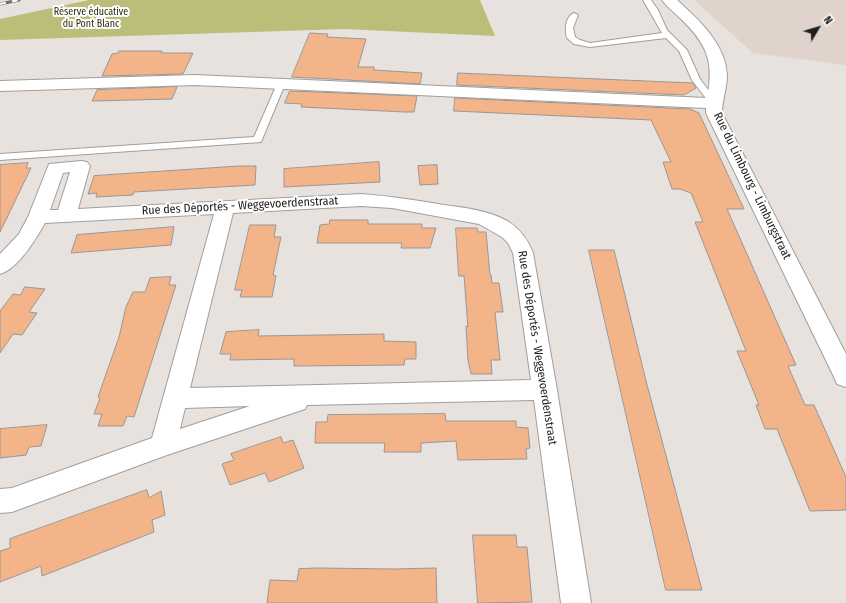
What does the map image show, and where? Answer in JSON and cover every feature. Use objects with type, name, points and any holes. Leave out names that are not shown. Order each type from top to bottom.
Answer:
[{"type":"street","name":"Rue du Limbourg - Limburgstraat","points":[[669,0],[695,25],[713,53],[719,75],[714,103],[716,117],[846,377]]},
{"type":"street","points":[[0,86],[180,80],[714,103]]},
{"type":"street","points":[[0,267],[27,238],[38,217],[55,168],[81,166],[66,215]]},
{"type":"street","name":"Rue des Déportés - Weggevoerdenstraat","points":[[38,217],[372,200],[478,216],[498,225],[515,237],[521,246],[523,253],[545,390],[576,603]]},
{"type":"street","points":[[163,445],[225,208]]},
{"type":"street","points":[[175,398],[545,390]]},
{"type":"street","points":[[0,501],[12,500],[163,445],[319,395]]},
{"type":"lane","points":[[647,0],[667,35],[683,50],[696,80],[714,103]]},
{"type":"lane","points":[[574,15],[569,28],[571,38],[582,44],[590,45],[667,35]]},
{"type":"lane","points":[[0,157],[258,140],[281,84]]},
{"type":"shaded area","points":[[694,0],[846,0],[846,65],[753,53]]},
{"type":"green space","name":"Réserve éducative du Pont Blanc","points":[[89,0],[480,0],[495,36],[345,29],[0,40],[0,19]]},
{"type":"building","points":[[310,33],[328,34],[327,37],[366,39],[358,67],[374,67],[374,70],[422,73],[420,84],[292,77]]},
{"type":"building","points":[[119,51],[193,53],[183,74],[102,76],[112,54],[118,53]]},
{"type":"building","points":[[458,73],[693,83],[696,88],[684,95],[457,85]]},
{"type":"building","points":[[177,87],[172,99],[92,101],[97,90]]},
{"type":"building","points":[[290,91],[417,96],[414,112],[405,112],[301,107],[302,104],[285,103]]},
{"type":"building","points":[[455,98],[690,109],[699,113],[744,209],[727,209],[796,365],[788,366],[805,405],[814,405],[846,477],[846,510],[810,511],[777,429],[765,429],[756,405],[759,405],[737,351],[746,351],[695,222],[703,222],[691,193],[680,189],[672,189],[663,162],[671,162],[651,120],[454,111]]},
{"type":"building","points":[[379,162],[380,182],[284,187],[284,169]]},
{"type":"building","points":[[28,163],[26,168],[31,168],[0,232],[0,165]]},
{"type":"building","points":[[437,165],[438,184],[420,185],[418,166]]},
{"type":"building","points":[[256,166],[255,185],[134,192],[133,195],[96,197],[97,193],[88,194],[94,176]]},
{"type":"building","points":[[330,220],[368,220],[368,224],[422,224],[422,228],[436,228],[430,248],[401,248],[402,243],[317,243],[320,225],[329,224]]},
{"type":"building","points":[[250,225],[276,225],[274,237],[281,237],[273,275],[276,276],[272,297],[240,297],[242,290],[235,290]]},
{"type":"building","points":[[174,227],[171,245],[71,253],[77,235]]},
{"type":"building","points":[[456,228],[477,228],[478,232],[486,232],[492,283],[499,283],[503,312],[495,312],[500,360],[491,360],[492,374],[471,374],[468,360],[466,326],[468,327],[464,276],[459,276]]},
{"type":"building","points":[[589,250],[614,250],[646,381],[702,590],[666,590]]},
{"type":"building","points":[[171,277],[169,285],[176,285],[134,417],[127,416],[123,426],[98,426],[102,414],[94,414],[100,398],[98,397],[119,337],[126,307],[133,292],[145,292],[150,278]]},
{"type":"building","points":[[25,287],[45,289],[29,312],[37,313],[22,335],[13,334],[0,353],[0,311],[13,294],[20,295]]},
{"type":"building","points":[[259,330],[258,336],[384,334],[384,341],[416,342],[416,359],[405,359],[404,365],[294,366],[294,359],[230,360],[231,354],[220,354],[226,332]]},
{"type":"building","points":[[445,414],[446,421],[516,421],[516,427],[528,428],[530,448],[526,449],[527,459],[458,460],[456,441],[421,443],[421,452],[384,452],[385,443],[315,443],[316,422],[327,422],[328,415]]},
{"type":"building","points":[[47,425],[41,446],[29,447],[26,455],[0,458],[0,429]]},
{"type":"building","points":[[281,437],[283,443],[293,440],[304,468],[269,482],[265,473],[230,485],[222,464],[234,460],[231,454]]},
{"type":"building","points":[[147,490],[149,498],[161,491],[165,515],[152,520],[154,532],[42,576],[41,566],[0,582],[0,551],[10,548],[10,539]]},
{"type":"building","points":[[473,535],[516,535],[517,547],[527,547],[532,602],[478,603]]},
{"type":"building","points":[[436,568],[437,603],[267,603],[270,580],[297,581],[299,569]]},
{"type":"railway","points":[[0,4],[19,0]]}]
